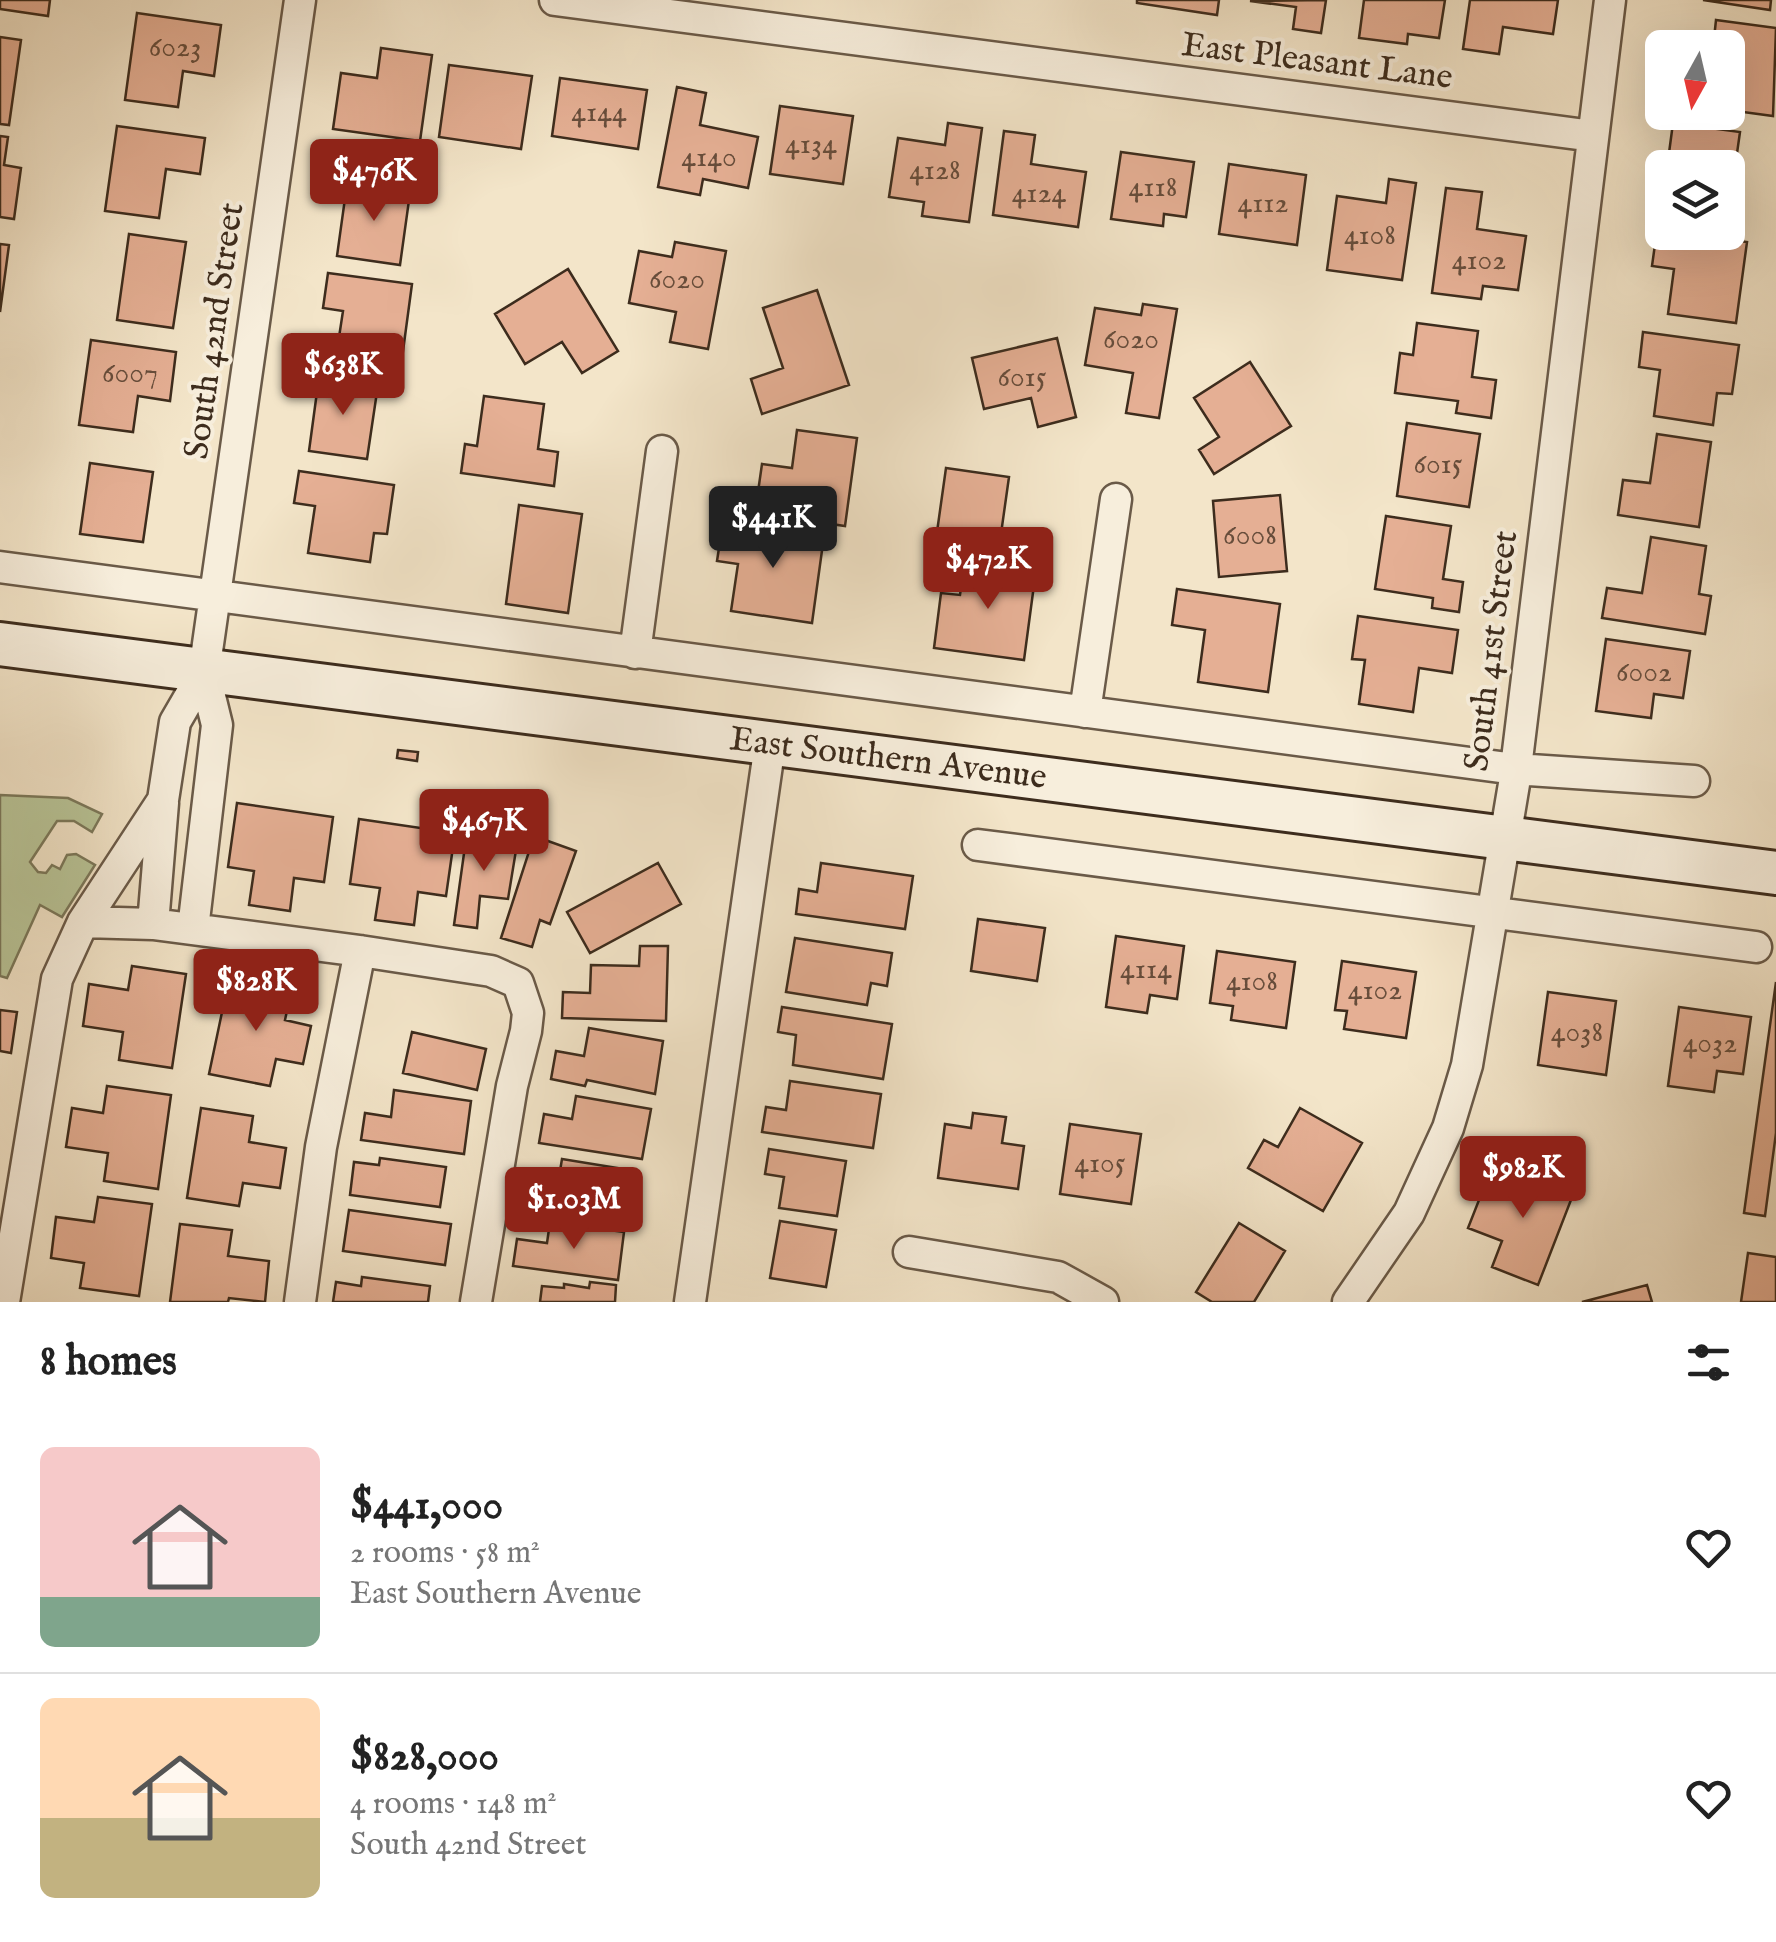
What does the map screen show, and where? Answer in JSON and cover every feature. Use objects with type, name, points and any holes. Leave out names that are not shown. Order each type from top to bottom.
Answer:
[{"type":"main road","name":"East Southern Avenue","points":[[0,644],[1776,873]]},
{"type":"street","name":"South 42nd Street","points":[[153,924],[175,722],[204,672],[300,0]]},
{"type":"street","name":"East Pleasant Lane","points":[[555,0],[1593,136]]},
{"type":"street","name":"South 41st Street","points":[[1363,1297],[1409,1213],[1448,1128],[1467,1065],[1515,769],[1610,0]]},
{"type":"street","points":[[636,653],[662,451]]},
{"type":"street","points":[[1085,712],[1116,499]]},
{"type":"street","name":"East Southern Avenue","points":[[0,568],[1515,769],[1694,781]]},
{"type":"street","name":"South 42nd Street","points":[[193,929],[217,725],[204,672]]},
{"type":"street","points":[[690,1302],[770,744]]},
{"type":"street","name":"South 42nd Street","points":[[4,1302],[57,979],[83,922],[164,800]]},
{"type":"street","points":[[978,845],[1756,947]]},
{"type":"street","points":[[83,922],[153,924],[360,951],[491,971],[518,983],[528,1012],[526,1032],[512,1086],[476,1302]]},
{"type":"street","points":[[300,1302],[321,1147],[360,951]]},
{"type":"street","points":[[909,1252],[1058,1278],[1103,1302]]},
{"type":"green space","points":[[0,795],[68,798],[102,814],[92,832],[74,821],[57,821],[30,862],[38,872],[46,873],[52,865],[60,869],[67,855],[76,854],[95,865],[62,917],[40,905],[7,978],[0,976]]},
{"type":"building","points":[[0,0],[50,0],[48,16],[0,9]]},
{"type":"building","points":[[1137,0],[1219,0],[1217,15]]},
{"type":"building","points":[[1326,0],[1321,33],[1293,29],[1296,7],[1250,1]]},
{"type":"building","points":[[1364,0],[1445,0],[1439,38],[1408,34],[1407,44],[1359,38]]},
{"type":"building","points":[[1470,0],[1558,0],[1553,34],[1503,27],[1499,54],[1463,49]]},
{"type":"building","points":[[1703,0],[1771,0],[1770,10]]},
{"type":"building","points":[[137,13],[221,25],[214,76],[183,71],[178,107],[125,100]]},
{"type":"building","points":[[1716,20],[1776,28],[1773,116],[1745,112],[1745,30],[1715,30]]},
{"type":"building","points":[[0,37],[21,40],[9,125],[0,124]]},
{"type":"building","points":[[381,48],[432,55],[420,141],[333,129],[341,73],[377,78]]},
{"type":"building","points":[[449,65],[532,76],[521,149],[439,137]]},
{"type":"building","points":[[560,78],[647,90],[638,149],[552,136]]},
{"type":"building","points":[[677,87],[706,93],[700,125],[758,137],[748,188],[703,179],[700,195],[658,187]]},
{"type":"building","points":[[780,106],[853,116],[843,184],[770,174]]},
{"type":"building","points":[[948,123],[982,128],[969,222],[922,216],[924,202],[889,197],[898,138],[945,145]]},
{"type":"building","points":[[117,126],[205,138],[200,174],[166,169],[159,218],[105,211]]},
{"type":"building","points":[[1672,130],[1740,132],[1737,150],[1669,150]]},
{"type":"building","points":[[1004,131],[1035,135],[1031,164],[1086,172],[1078,227],[993,215]]},
{"type":"building","points":[[0,136],[8,137],[4,165],[21,168],[14,219],[0,217]]},
{"type":"building","points":[[1121,152],[1194,162],[1186,217],[1164,214],[1163,226],[1111,219]]},
{"type":"building","points":[[1229,164],[1306,175],[1297,245],[1219,234]]},
{"type":"building","points":[[1389,179],[1416,183],[1402,280],[1327,270],[1337,196],[1386,203]]},
{"type":"building","points":[[347,184],[410,193],[400,265],[337,256]]},
{"type":"building","points":[[1446,188],[1482,192],[1477,229],[1526,236],[1518,290],[1483,286],[1481,299],[1432,293]]},
{"type":"building","points":[[129,234],[186,242],[173,328],[117,320]]},
{"type":"building","points":[[675,242],[726,251],[708,349],[670,342],[676,312],[629,303],[639,251],[672,257]]},
{"type":"building","points":[[1747,242],[1736,323],[1668,314],[1674,269],[1652,266],[1654,250],[1745,250]]},
{"type":"building","points":[[0,244],[9,245],[0,312]]},
{"type":"building","points":[[568,269],[618,351],[582,373],[562,342],[525,364],[495,314]]},
{"type":"building","points":[[328,273],[412,284],[401,366],[336,357],[343,311],[323,308]]},
{"type":"building","points":[[817,290],[849,385],[762,414],[751,379],[783,368],[763,308]]},
{"type":"building","points":[[1143,304],[1177,309],[1159,418],[1126,413],[1133,373],[1085,365],[1095,308],[1141,315]]},
{"type":"building","points":[[1417,323],[1478,331],[1472,377],[1496,380],[1491,418],[1456,413],[1458,401],[1395,393],[1400,353],[1413,355]]},
{"type":"building","points":[[1643,332],[1739,345],[1732,394],[1717,393],[1713,425],[1654,416],[1660,370],[1639,367]]},
{"type":"building","points":[[1057,338],[1076,417],[1038,427],[1031,398],[984,409],[972,358]]},
{"type":"building","points":[[91,340],[176,352],[170,401],[138,396],[133,432],[79,425]]},
{"type":"building","points":[[1250,362],[1291,426],[1214,474],[1199,450],[1219,437],[1194,398]]},
{"type":"building","points":[[319,377],[378,385],[367,459],[309,451]]},
{"type":"building","points":[[484,396],[544,404],[538,449],[558,452],[554,486],[461,473],[465,444],[477,446]]},
{"type":"building","points":[[1407,423],[1480,434],[1469,507],[1397,496]]},
{"type":"building","points":[[797,430],[857,438],[845,526],[755,513],[762,464],[792,468]]},
{"type":"building","points":[[1657,434],[1711,442],[1699,527],[1618,515],[1623,480],[1650,483]]},
{"type":"building","points":[[90,463],[153,472],[143,542],[80,534]]},
{"type":"building","points":[[946,468],[1009,477],[999,548],[936,539]]},
{"type":"building","points":[[299,471],[394,485],[387,534],[374,533],[370,562],[308,553],[315,506],[294,503]]},
{"type":"building","points":[[1280,495],[1287,571],[1219,577],[1213,501]]},
{"type":"building","points":[[519,505],[582,514],[568,613],[506,604]]},
{"type":"building","points":[[1386,516],[1451,526],[1443,579],[1463,582],[1459,612],[1432,608],[1433,598],[1375,589]]},
{"type":"building","points":[[723,522],[824,536],[812,623],[731,611],[738,564],[717,561]]},
{"type":"building","points":[[1651,537],[1706,546],[1699,594],[1711,596],[1705,634],[1602,618],[1607,588],[1642,593]]},
{"type":"building","points":[[965,560],[1036,570],[1024,660],[934,648],[941,593],[960,595]]},
{"type":"building","points":[[1177,589],[1280,604],[1268,692],[1198,682],[1205,630],[1172,625]]},
{"type":"building","points":[[1358,616],[1458,630],[1452,673],[1419,668],[1413,712],[1359,704],[1365,660],[1352,659]]},
{"type":"building","points":[[1606,639],[1690,651],[1683,698],[1654,694],[1651,718],[1596,711]]},
{"type":"building","points":[[398,750],[418,752],[417,761],[397,758]]},
{"type":"building","points":[[237,803],[333,817],[324,882],[294,878],[290,911],[249,905],[254,871],[228,867]]},
{"type":"building","points":[[359,819],[455,833],[446,896],[418,892],[414,925],[375,920],[380,888],[350,884]]},
{"type":"building","points":[[467,832],[518,838],[508,899],[480,896],[477,928],[454,925]]},
{"type":"building","points":[[534,836],[576,851],[550,924],[540,920],[532,947],[501,938]]},
{"type":"building","points":[[658,863],[681,904],[590,953],[567,912]]},
{"type":"building","points":[[821,863],[913,876],[905,929],[796,914],[799,889],[817,892]]},
{"type":"building","points":[[978,919],[1045,928],[1037,981],[971,971]]},
{"type":"building","points":[[1116,936],[1184,946],[1177,999],[1150,995],[1147,1013],[1106,1007]]},
{"type":"building","points":[[795,938],[892,953],[887,986],[871,983],[867,1005],[786,992]]},
{"type":"building","points":[[640,946],[668,946],[666,1021],[562,1018],[563,992],[590,993],[591,965],[639,966]]},
{"type":"building","points":[[1217,951],[1295,962],[1286,1028],[1231,1020],[1233,1006],[1210,1003]]},
{"type":"building","points":[[1342,961],[1416,972],[1406,1038],[1344,1029],[1347,1011],[1335,1010]]},
{"type":"building","points":[[132,966],[186,974],[172,1068],[119,1060],[123,1032],[83,1026],[89,984],[128,990]]},
{"type":"building","points":[[229,979],[291,992],[285,1020],[311,1026],[303,1064],[276,1059],[270,1086],[209,1074]]},
{"type":"building","points":[[1776,982],[1776,1133],[1765,1216],[1744,1213]]},
{"type":"building","points":[[1548,992],[1616,1001],[1606,1075],[1538,1065]]},
{"type":"building","points":[[782,1007],[892,1024],[883,1079],[793,1065],[796,1035],[778,1032]]},
{"type":"building","points":[[1679,1007],[1751,1017],[1743,1074],[1717,1071],[1714,1092],[1668,1086]]},
{"type":"building","points":[[0,1010],[17,1012],[11,1053],[0,1051]]},
{"type":"building","points":[[589,1028],[663,1041],[655,1094],[587,1080],[585,1086],[551,1079],[556,1051],[584,1056]]},
{"type":"building","points":[[412,1032],[486,1049],[477,1090],[403,1073]]},
{"type":"building","points":[[790,1081],[881,1094],[873,1148],[762,1132],[766,1107],[786,1110]]},
{"type":"building","points":[[107,1086],[171,1095],[158,1189],[104,1181],[108,1153],[66,1147],[72,1108],[103,1113]]},
{"type":"building","points":[[394,1090],[471,1101],[464,1154],[361,1140],[365,1113],[391,1117]]},
{"type":"building","points":[[576,1096],[651,1109],[642,1159],[539,1143],[544,1114],[572,1119]]},
{"type":"building","points":[[201,1108],[253,1116],[249,1142],[286,1148],[280,1188],[243,1183],[239,1206],[187,1198]]},
{"type":"building","points":[[1300,1108],[1362,1143],[1323,1211],[1248,1168],[1264,1140],[1278,1147]]},
{"type":"building","points":[[973,1113],[1006,1117],[1002,1143],[1024,1146],[1018,1189],[938,1178],[945,1124],[971,1128]]},
{"type":"building","points":[[1070,1124],[1141,1134],[1131,1204],[1060,1194]]},
{"type":"building","points":[[769,1149],[846,1161],[837,1216],[779,1208],[784,1177],[765,1174]]},
{"type":"building","points":[[380,1158],[446,1167],[440,1207],[350,1195],[354,1162],[379,1165]]},
{"type":"building","points":[[562,1159],[636,1171],[628,1222],[525,1206],[530,1178],[558,1183]]},
{"type":"building","points":[[1528,1168],[1576,1187],[1538,1285],[1492,1267],[1502,1241],[1468,1228],[1490,1172],[1522,1184]]},
{"type":"building","points":[[98,1197],[152,1204],[139,1296],[80,1288],[84,1263],[51,1258],[56,1217],[94,1222]]},
{"type":"building","points":[[349,1210],[451,1224],[445,1265],[343,1251]]},
{"type":"building","points":[[780,1221],[836,1230],[826,1287],[770,1278]]},
{"type":"building","points":[[550,1222],[624,1232],[618,1280],[513,1266],[517,1239],[547,1243]]},
{"type":"building","points":[[1239,1223],[1285,1251],[1254,1302],[1212,1302],[1196,1292]]},
{"type":"building","points":[[180,1224],[232,1230],[228,1256],[269,1261],[265,1302],[229,1298],[228,1302],[170,1302]]},
{"type":"building","points":[[1748,1253],[1776,1257],[1776,1302],[1741,1302]]},
{"type":"building","points":[[362,1277],[430,1286],[428,1302],[333,1302],[336,1282],[361,1286]]},
{"type":"building","points":[[590,1282],[616,1285],[615,1302],[540,1302],[542,1286],[589,1288]]},
{"type":"building","points":[[1647,1285],[1652,1302],[1582,1302]]}]
